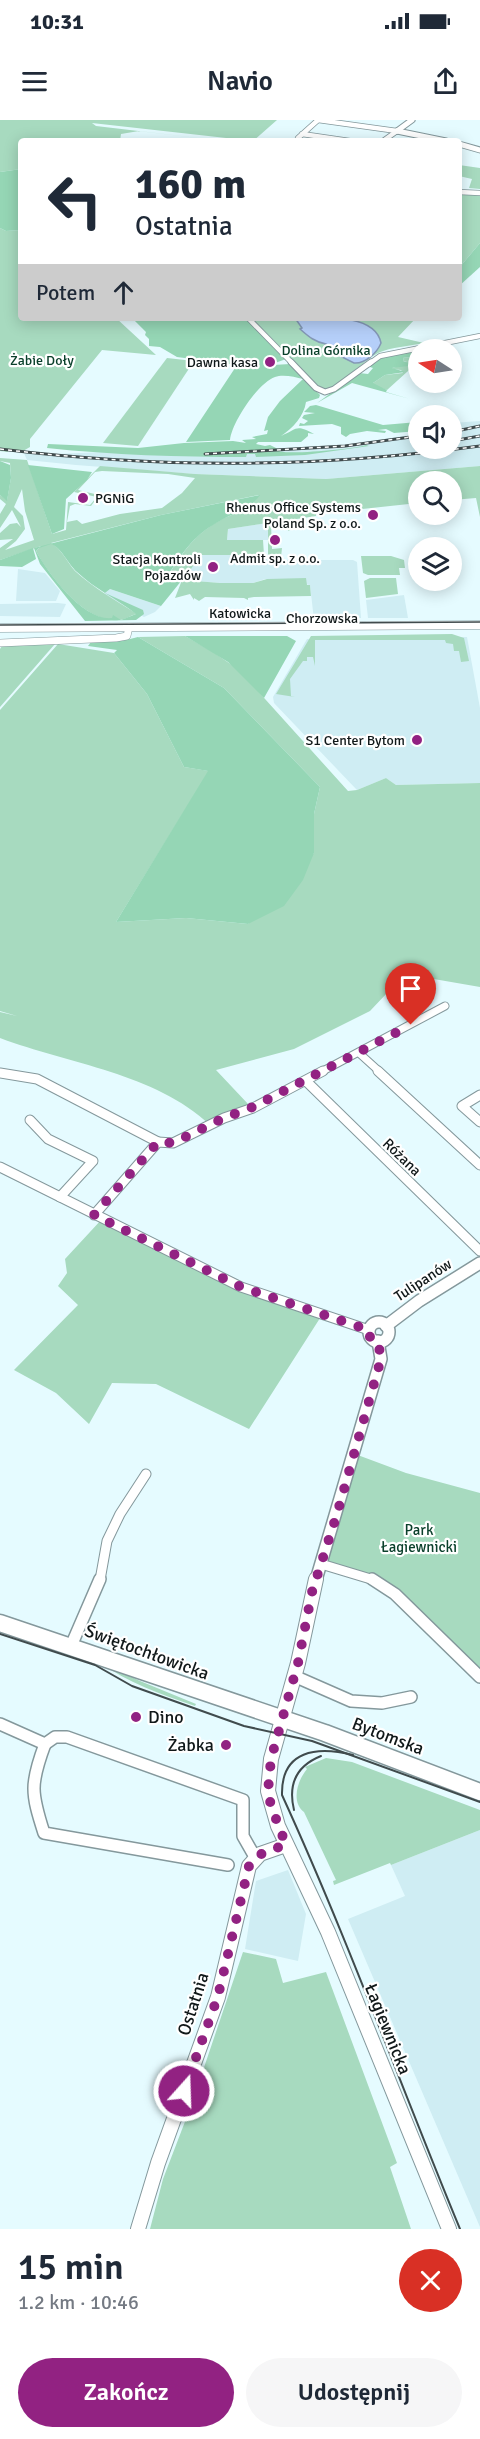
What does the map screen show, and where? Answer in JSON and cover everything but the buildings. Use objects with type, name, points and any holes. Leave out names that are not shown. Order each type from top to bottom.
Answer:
[{"type":"main road","name":"Katowicka","points":[[132,629],[480,625]]},
{"type":"main road","name":"Chorzowska","points":[[0,630],[480,630]]},
{"type":"main road","name":"Świętochłowicka","points":[[0,1623],[281,1719]]},
{"type":"main road","name":"Bytomska","points":[[281,1719],[341,1739],[480,1792]]},
{"type":"street","points":[[298,138],[318,120],[431,138]]},
{"type":"street","points":[[387,138],[412,120]]},
{"type":"street","points":[[302,134],[329,138]]},
{"type":"street","points":[[462,145],[480,150]]},
{"type":"street","points":[[462,192],[480,193]]},
{"type":"street","points":[[251,321],[316,388],[325,392],[330,392],[380,356],[480,336]]},
{"type":"street","name":"Chorzowska","points":[[0,642],[116,638],[127,636],[132,629]]},
{"type":"street","points":[[0,1073],[37,1079],[158,1142],[173,1143],[224,1118],[253,1107],[445,1006]]},
{"type":"street","points":[[358,1053],[480,1165]]},
{"type":"street","name":"Różana","points":[[306,1080],[480,1251]]},
{"type":"street","points":[[480,1095],[462,1106],[480,1122]]},
{"type":"street","points":[[30,1120],[48,1139],[93,1161],[60,1197]]},
{"type":"street","points":[[94,1215],[158,1142]]},
{"type":"street","points":[[0,1167],[241,1287],[369,1330]]},
{"type":"street","name":"Tulipanów","points":[[386,1326],[480,1263]]},
{"type":"street","points":[[377,1324],[386,1326],[389,1336],[385,1340],[378,1341],[370,1337],[369,1330],[377,1324]]},
{"type":"street","points":[[228,1865],[44,1833],[31,1786],[32,1777],[45,1744],[55,1737],[67,1737],[165,1774],[243,1800],[242,1838],[255,1857],[286,1845],[271,1806],[268,1791],[271,1759],[321,1564],[381,1359],[378,1341]]},
{"type":"street","points":[[71,1646],[99,1584],[107,1540],[120,1514],[146,1474]]},
{"type":"street","points":[[321,1564],[371,1578],[395,1594],[480,1677]]},
{"type":"street","points":[[294,1676],[351,1701],[382,1703],[411,1697]]},
{"type":"street","points":[[0,1724],[45,1744]]},
{"type":"street","name":"Łagiewnicka","points":[[286,1845],[324,1922],[449,2229]]},
{"type":"street","name":"Ostatnia","points":[[138,2229],[158,2163],[218,1996],[244,1879],[255,1857]]},
{"type":"shaded area","points":[[480,421],[480,466],[326,479],[195,474],[76,465],[27,460],[23,451],[57,454],[101,452],[214,454],[344,445],[408,435],[408,459],[462,459],[462,422]]},
{"type":"shaded area","points":[[268,523],[268,540],[227,540],[228,529]]},
{"type":"shaded area","points":[[201,555],[237,555],[237,558],[269,560],[353,560],[357,562],[361,618],[314,620],[310,585],[265,579],[253,583],[182,580]]},
{"type":"shaded area","points":[[18,569],[45,573],[60,591],[56,601],[16,601]]},
{"type":"shaded area","points":[[110,589],[161,606],[144,617],[104,594]]},
{"type":"shaded area","points":[[404,595],[408,618],[368,618],[366,600]]},
{"type":"shaded area","points":[[0,604],[66,604],[60,617],[0,616]]},
{"type":"shaded area","points":[[467,637],[480,708],[480,783],[396,785],[386,778],[357,790],[274,703],[273,697],[307,639]]},
{"type":"shaded area","points":[[480,1830],[480,2227],[348,1919],[405,1896],[391,1865]]},
{"type":"shaded area","points":[[288,1870],[306,1914],[298,1961],[245,1949],[256,1881]]},
{"type":"green space","points":[[0,120],[277,120],[256,138],[226,138],[92,123],[96,126],[139,131],[121,134],[120,138],[18,138],[18,169],[0,172]]},
{"type":"green space","points":[[462,165],[480,168],[480,189],[469,188],[472,179],[462,177]]},
{"type":"green space","points":[[18,169],[18,230],[6,231],[0,228],[0,172]]},
{"type":"green space","points":[[463,192],[480,193],[480,243],[462,264]]},
{"type":"green space","name":"Żabie Doły","points":[[0,228],[6,231],[18,230],[18,321],[119,321],[156,355],[102,350],[30,439],[30,447],[23,451],[7,449],[8,452],[0,451]]},
{"type":"green space","points":[[480,243],[480,267],[462,283],[462,264]]},
{"type":"green space","points":[[135,321],[249,321],[286,359],[264,367],[273,368],[273,365],[290,364],[320,395],[319,398],[306,402],[297,421],[281,436],[300,428],[314,434],[308,433],[308,436],[301,442],[258,442],[256,444],[270,445],[278,449],[199,455],[307,452],[369,446],[305,455],[256,457],[255,454],[247,454],[246,457],[171,456],[47,448],[48,444],[138,448],[184,443],[233,441],[246,443],[242,440],[256,439],[252,437],[267,434],[268,430],[264,431],[268,417],[280,401],[303,379],[282,376],[268,381],[247,404],[235,423],[230,440],[186,442],[237,365],[177,357],[160,347],[149,346],[146,332]]},
{"type":"green space","name":"Dolina Górnika","points":[[253,321],[413,321],[398,337],[408,339],[408,346],[378,353],[329,389],[324,390],[309,380]]},
{"type":"green space","points":[[408,351],[408,358],[404,357],[403,361],[408,363],[408,366],[392,368],[405,372],[385,375],[373,383],[387,390],[386,392],[410,399],[352,383],[317,403],[359,373],[368,374],[373,368],[367,366],[385,355],[390,357],[393,354]]},
{"type":"green space","points":[[404,357],[408,358],[408,371],[387,390],[373,385],[385,375],[403,373],[401,370],[391,369],[407,362],[403,361]]},
{"type":"green space","points":[[167,358],[194,361],[138,446],[103,443]]},
{"type":"green space","points":[[316,405],[383,425],[408,423],[408,432],[394,433],[386,429],[378,430],[386,431],[385,433],[367,431],[346,437],[341,434],[341,427],[332,424],[299,426],[300,423],[304,424],[308,421],[302,418],[304,415],[315,413],[304,412],[310,406]]},
{"type":"green space","points":[[0,458],[27,460],[52,534],[66,530],[68,502],[90,505],[97,497],[74,492],[100,466],[195,474],[326,479],[408,472],[408,504],[316,514],[316,516],[290,520],[288,531],[288,523],[271,524],[272,549],[282,548],[281,557],[271,557],[268,554],[268,523],[228,529],[227,540],[263,540],[264,555],[201,555],[183,580],[253,583],[267,579],[306,578],[307,585],[310,585],[311,596],[254,597],[248,600],[205,597],[199,601],[194,598],[194,600],[190,594],[175,598],[182,580],[164,583],[179,559],[197,537],[218,521],[250,505],[259,495],[161,515],[51,543],[58,548],[82,577],[137,614],[121,620],[107,619],[94,615],[70,597],[50,573],[36,551],[41,546],[0,560],[0,548],[13,539],[0,540],[0,533],[10,524],[17,523],[21,527],[12,510],[0,528],[0,514],[6,504],[0,499],[0,495],[7,500],[11,478],[10,463],[0,461]],"holes":[[[95,472],[168,474],[195,478],[182,493],[162,508],[120,514],[82,524],[77,520],[67,522],[70,506],[75,504],[91,506],[99,495],[78,490]],[[22,489],[25,511],[34,540],[5,550],[25,529],[23,516],[14,507]]]},
{"type":"green space","points":[[0,461],[10,465],[11,478],[7,501],[0,495]]},
{"type":"green space","points":[[28,465],[92,472],[87,480],[66,499],[64,529],[52,534]]},
{"type":"green space","points":[[480,466],[480,517],[476,498],[462,499],[462,471],[421,471]]},
{"type":"green space","points":[[260,495],[245,509],[219,521],[191,543],[164,583],[182,580],[161,606],[110,589],[105,593],[143,610],[144,614],[136,620],[85,621],[40,564],[34,548],[161,515]],"holes":[[[51,544],[84,578],[136,614],[121,620],[113,615],[112,618],[101,617],[79,604],[49,572],[36,551]]]},
{"type":"green space","points":[[33,548],[36,559],[22,567],[0,566],[0,560]]},
{"type":"green space","points":[[361,556],[391,556],[404,560],[405,568],[399,568],[400,575],[368,575],[363,573]]},
{"type":"green space","points":[[370,578],[396,578],[398,594],[366,598],[364,581]]},
{"type":"green space","points":[[452,634],[464,638],[469,661],[461,662],[459,651],[454,651],[453,644],[446,643],[445,640],[315,640],[315,666],[313,657],[307,657],[307,661],[303,661],[290,679],[291,696],[295,697],[276,694],[311,636]]},
{"type":"green space","points":[[185,636],[239,670],[348,791],[357,790],[386,778],[396,785],[480,783],[480,987],[405,974],[370,1011],[294,1049],[216,1070],[249,1105],[210,1125],[188,1107],[138,1081],[0,1038],[0,1012],[17,1016],[0,1011],[0,710],[58,644],[114,653],[147,694],[184,767],[209,771],[116,922],[186,918],[248,924],[314,853],[314,814],[320,787],[224,688],[138,637]]},
{"type":"green space","points":[[185,636],[287,636],[296,641],[264,698],[228,662]]},
{"type":"green space","points":[[138,637],[224,688],[320,787],[314,814],[314,853],[303,880],[284,906],[248,924],[186,918],[116,922],[208,771],[184,767],[147,694],[114,653],[117,650],[88,646],[91,642]]},
{"type":"green space","points":[[55,644],[0,707],[0,649],[2,646]]},
{"type":"green space","points":[[102,1219],[241,1287],[322,1315],[249,1429],[156,1384],[112,1383],[89,1424],[56,1393],[14,1370],[78,1305],[58,1286],[67,1273],[65,1259]]},
{"type":"green space","name":"Park Łagiewnicki","points":[[355,1454],[406,1473],[480,1493],[480,1684],[468,1663],[375,1581],[321,1564]]},
{"type":"green space","points":[[98,1661],[196,1704],[195,1706],[145,1687],[121,1676]]},
{"type":"green space","points":[[326,1758],[352,1762],[480,1810],[480,1830],[334,1885],[333,1881],[336,1880],[300,1808],[297,1797],[300,1779],[307,1769],[305,1767]]},
{"type":"green space","points":[[243,1952],[276,1959],[283,1983],[326,1972],[397,2163],[390,2167],[411,2229],[150,2229],[163,2179],[191,2106]]},
{"type":"water","points":[[297,321],[357,321],[377,333],[381,343],[370,357],[362,362],[354,363],[326,349],[326,344],[309,337],[300,329],[302,328]]},
{"type":"tram line","points":[[0,625],[480,622]]},
{"type":"tram line","points":[[0,1634],[95,1665],[132,1686],[244,1726],[312,1741],[346,1753]]},
{"type":"tram line","points":[[346,1753],[314,1752],[295,1760],[288,1768],[283,1780],[282,1795],[351,1956],[460,2229]]},
{"type":"tram line","points":[[346,1753],[353,1755]]},
{"type":"tram line","points":[[346,1753],[480,1802]]},
{"type":"tram line","points":[[294,1810],[292,1792],[296,1777],[305,1765],[321,1756]]},
{"type":"railway","points":[[462,430],[480,426]]},
{"type":"railway","points":[[462,439],[480,436]]},
{"type":"railway","points":[[205,454],[345,446],[408,437]]},
{"type":"railway","points":[[0,449],[121,460],[240,463],[359,459],[480,446]]},
{"type":"place","name":"Dawna kasa","points":[[270,362]]},
{"type":"place","name":"PGNiG","points":[[83,498]]},
{"type":"place","name":"Rhenus Office Systems Poland Sp. z o.o.","points":[[373,515]]},
{"type":"place","name":"Admit sp. z o.o.","points":[[275,540]]},
{"type":"place","name":"Stacja Kontroli Pojazdów","points":[[213,567]]},
{"type":"place","name":"S1 Center Bytom","points":[[417,740]]},
{"type":"place","name":"Dino","points":[[136,1717]]},
{"type":"place","name":"Żabka","points":[[226,1745]]},
{"type":"route","points":[[184,2091],[218,1996],[244,1879],[249,1866],[262,1852],[286,1845],[271,1806],[268,1791],[271,1759],[298,1663],[312,1592],[337,1514],[381,1359],[380,1348],[378,1341],[370,1337],[369,1330],[241,1287],[94,1215],[158,1142],[173,1143],[224,1118],[253,1107],[411,1025]]}]
